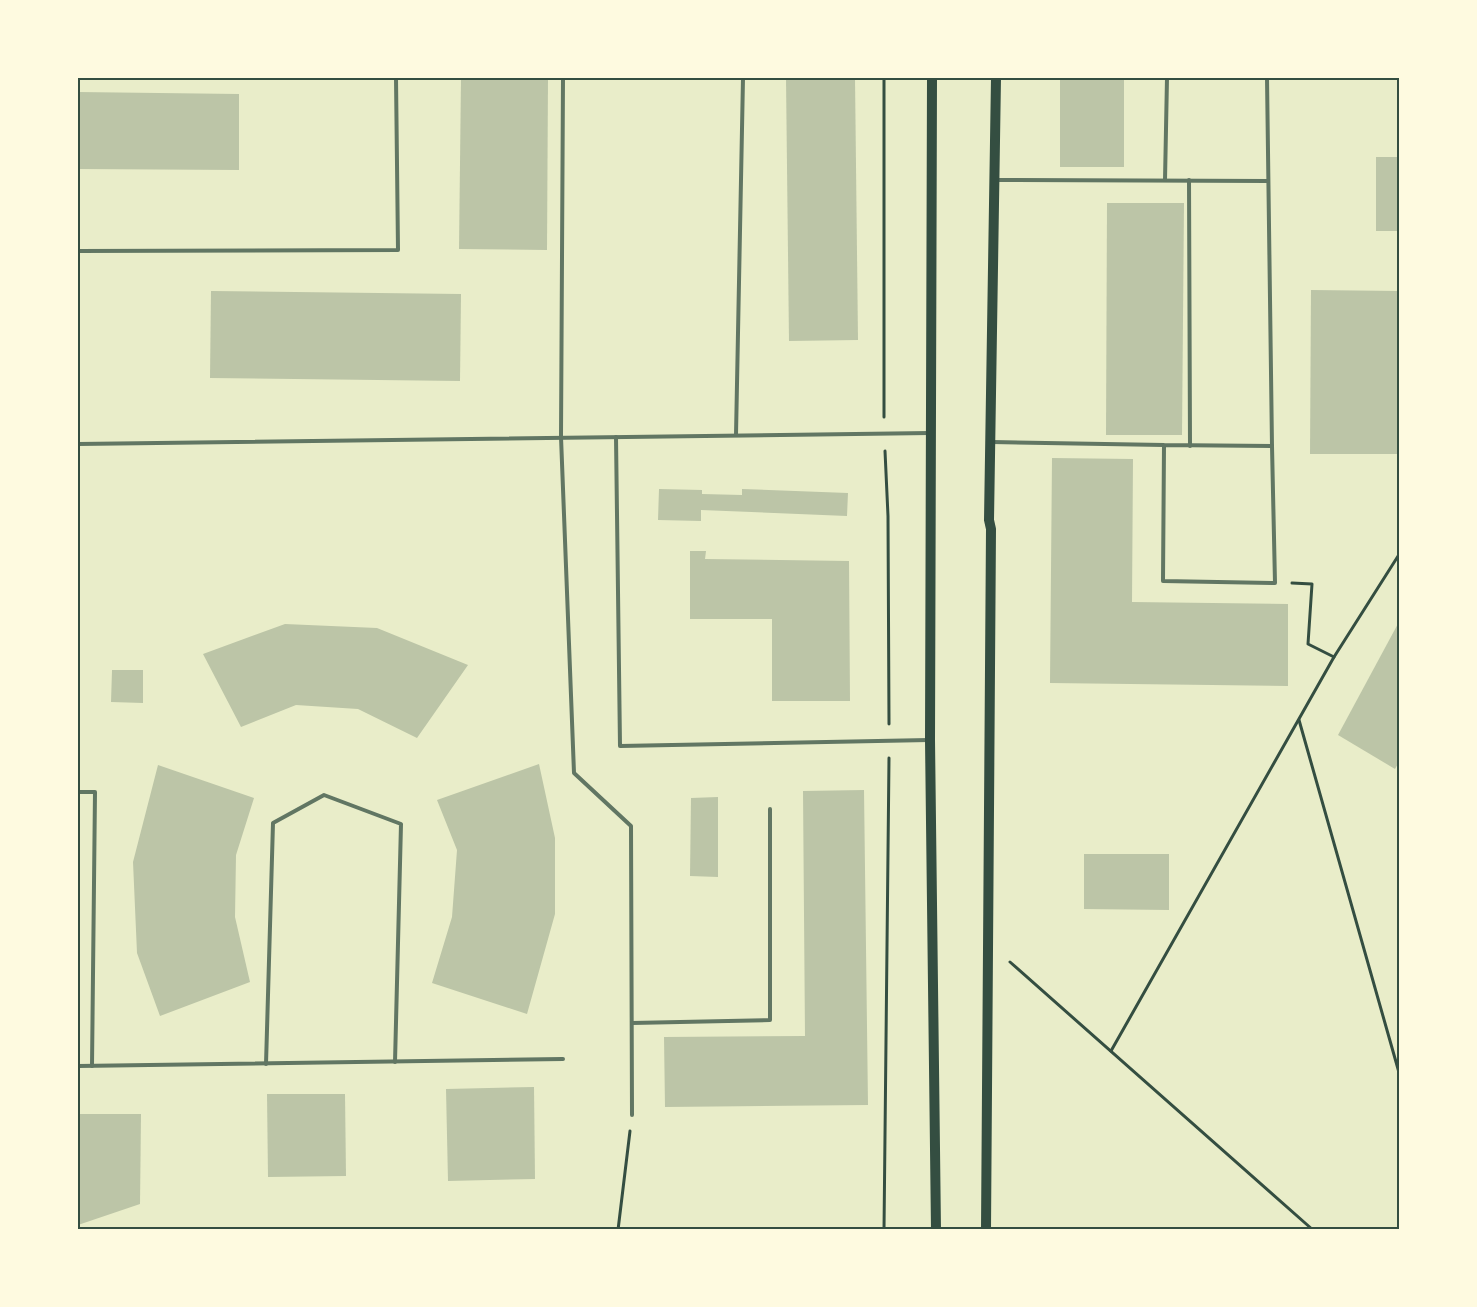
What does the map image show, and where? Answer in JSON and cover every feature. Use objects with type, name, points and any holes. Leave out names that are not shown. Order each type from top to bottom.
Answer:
[{"type":"main road","points":[[932,78],[930,740],[936,1230]]},
{"type":"main road","points":[[986,1230],[991,538],[989,520],[992,442],[993,180],[996,78]]},
{"type":"lane","points":[[78,251],[398,250],[396,78]]},
{"type":"lane","points":[[563,78],[561,437],[574,773],[631,826],[632,1115]]},
{"type":"lane","points":[[736,435],[743,78]]},
{"type":"lane","points":[[1165,180],[1167,78]]},
{"type":"lane","points":[[1164,445],[1163,581],[1275,583],[1267,78]]},
{"type":"lane","points":[[993,180],[1268,181]]},
{"type":"lane","points":[[1188,180],[1190,446]]},
{"type":"lane","points":[[78,444],[931,433]]},
{"type":"lane","points":[[616,437],[620,746],[930,740]]},
{"type":"lane","points":[[992,442],[1272,446]]},
{"type":"lane","points":[[78,792],[95,792],[92,1066]]},
{"type":"lane","points":[[266,1064],[273,823],[324,795],[401,824],[395,1062]]},
{"type":"lane","points":[[632,1023],[770,1020],[770,809]]},
{"type":"lane","points":[[78,1066],[563,1059]]},
{"type":"path","points":[[884,78],[884,434],[888,516],[889,741],[884,1230]]},
{"type":"path","points":[[1111,1051],[1298,720],[1334,658],[1400,553]]},
{"type":"path","points":[[1312,584],[1308,644],[1334,658]]},
{"type":"path","points":[[1298,720],[1400,1076]]},
{"type":"path","points":[[1004,957],[1313,1230]]},
{"type":"path","points":[[618,1230],[632,1115]]},
{"type":"building","points":[[461,78],[548,78],[547,250],[459,249]]},
{"type":"building","points":[[786,78],[855,78],[858,340],[789,341]]},
{"type":"building","points":[[1060,78],[1124,78],[1124,167],[1060,167]]},
{"type":"building","points":[[78,92],[239,94],[239,170],[78,169]]},
{"type":"building","points":[[1376,157],[1400,157],[1400,231],[1376,231]]},
{"type":"building","points":[[1107,203],[1184,203],[1182,435],[1106,435]]},
{"type":"building","points":[[1311,290],[1400,291],[1400,454],[1310,454]]},
{"type":"building","points":[[211,291],[461,294],[460,381],[210,378]]},
{"type":"building","points":[[1052,458],[1133,459],[1132,602],[1288,604],[1288,686],[1050,683]]},
{"type":"building","points":[[659,489],[702,490],[702,494],[742,495],[742,489],[848,493],[847,516],[701,510],[701,521],[658,520]]},
{"type":"building","points":[[690,551],[706,551],[705,559],[849,561],[850,701],[772,701],[772,619],[690,619]]},
{"type":"building","points":[[1400,620],[1400,760],[1395,769],[1338,735]]},
{"type":"building","points":[[285,624],[377,628],[468,665],[417,738],[358,709],[296,705],[241,727],[203,654]]},
{"type":"building","points":[[112,670],[143,670],[143,703],[111,702]]},
{"type":"building","points":[[539,764],[555,838],[555,914],[527,1014],[432,983],[452,917],[457,850],[437,800]]},
{"type":"building","points":[[158,765],[254,798],[236,855],[235,917],[250,982],[160,1016],[137,953],[133,862]]},
{"type":"building","points":[[864,790],[868,1105],[665,1107],[664,1037],[805,1036],[803,791]]},
{"type":"building","points":[[718,797],[718,877],[690,876],[691,798]]},
{"type":"building","points":[[1084,854],[1169,854],[1169,910],[1084,909]]},
{"type":"building","points":[[534,1087],[535,1179],[448,1181],[446,1089]]},
{"type":"building","points":[[267,1094],[345,1094],[346,1176],[268,1177]]},
{"type":"building","points":[[78,1114],[141,1114],[140,1204],[78,1225]]}]
